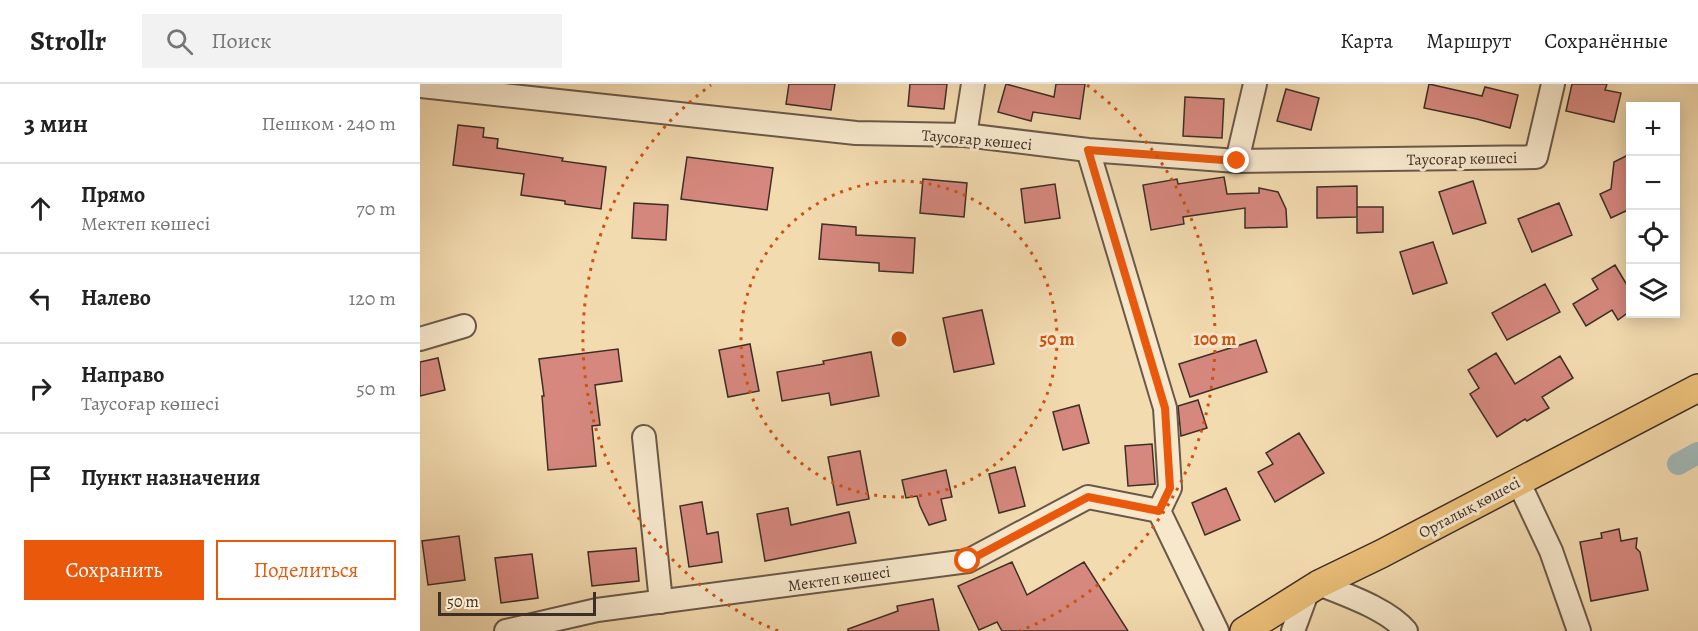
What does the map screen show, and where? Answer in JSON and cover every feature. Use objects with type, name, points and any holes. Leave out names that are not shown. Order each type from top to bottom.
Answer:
[{"type":"main road","name":"Орталық көшесі","points":[[1244,631],[1313,588],[1698,388]]},
{"type":"street","points":[[965,135],[973,84]]},
{"type":"street","points":[[1237,161],[1255,84]]},
{"type":"street","name":"Тауcоғар көшесі","points":[[420,86],[856,133],[965,135],[1088,150],[1237,161],[1536,157],[1553,84]]},
{"type":"street","points":[[1088,150],[1165,408],[1170,488],[1159,511],[1216,631]]},
{"type":"street","points":[[420,339],[464,326]]},
{"type":"street","points":[[644,437],[661,602]]},
{"type":"street","points":[[1518,482],[1551,551],[1579,631]]},
{"type":"street","name":"Мектеп көшесі","points":[[506,631],[597,610],[968,561],[1088,497],[1159,511]]},
{"type":"street","points":[[1293,631],[1313,588],[1350,596],[1398,621],[1406,631]]},
{"type":"building","points":[[789,84],[835,84],[831,110],[786,104]]},
{"type":"building","points":[[910,84],[947,84],[944,109],[908,106]]},
{"type":"building","points":[[1006,84],[1054,97],[1056,84],[1085,84],[1080,119],[1033,112],[1031,121],[998,112]]},
{"type":"building","points":[[1429,84],[1482,96],[1485,87],[1518,95],[1510,128],[1424,108]]},
{"type":"building","points":[[1572,84],[1607,84],[1605,90],[1621,93],[1614,122],[1566,111]]},
{"type":"building","points":[[1286,89],[1319,98],[1311,130],[1277,121]]},
{"type":"building","points":[[1185,97],[1224,99],[1222,138],[1183,136]]},
{"type":"building","points":[[458,125],[484,128],[483,137],[498,139],[497,148],[606,167],[601,209],[521,195],[524,174],[453,165]]},
{"type":"building","points":[[1626,156],[1626,211],[1611,218],[1600,194],[1611,189],[1614,162]]},
{"type":"building","points":[[687,157],[773,168],[767,210],[681,199]]},
{"type":"building","points":[[1224,177],[1227,194],[1259,193],[1259,188],[1278,192],[1286,209],[1287,227],[1245,228],[1245,208],[1183,217],[1184,224],[1151,230],[1143,185],[1177,179],[1178,184]]},
{"type":"building","points":[[923,179],[967,183],[964,217],[920,213]]},
{"type":"building","points":[[1473,181],[1486,223],[1453,234],[1439,192]]},
{"type":"building","points":[[1055,184],[1060,218],[1025,223],[1021,189]]},
{"type":"building","points":[[1357,186],[1357,217],[1317,218],[1317,187]]},
{"type":"building","points":[[634,203],[668,205],[666,240],[632,238]]},
{"type":"building","points":[[1559,203],[1572,235],[1532,252],[1518,219]]},
{"type":"building","points":[[1357,207],[1383,207],[1383,232],[1357,233]]},
{"type":"building","points":[[822,224],[856,227],[856,235],[915,238],[913,273],[879,271],[879,263],[819,259]]},
{"type":"building","points":[[1433,242],[1447,283],[1413,294],[1400,252]]},
{"type":"building","points":[[1615,265],[1626,283],[1626,314],[1618,320],[1612,310],[1586,326],[1573,304],[1598,289],[1592,279]]},
{"type":"building","points":[[1545,284],[1560,312],[1507,340],[1492,313]]},
{"type":"building","points":[[982,310],[994,364],[954,372],[943,318]]},
{"type":"building","points":[[1256,340],[1267,372],[1190,397],[1179,364]]},
{"type":"building","points":[[750,344],[759,391],[728,397],[719,350]]},
{"type":"building","points":[[618,349],[622,381],[595,385],[600,425],[592,426],[596,466],[548,470],[542,396],[544,396],[539,359]]},
{"type":"building","points":[[871,352],[879,396],[831,405],[829,393],[782,401],[777,372],[824,364],[823,361]]},
{"type":"building","points":[[1496,353],[1515,384],[1560,356],[1573,378],[1542,397],[1549,408],[1527,421],[1525,419],[1497,437],[1470,394],[1479,388],[1468,370]]},
{"type":"building","points":[[438,358],[445,390],[420,396],[420,362]]},
{"type":"building","points":[[1198,400],[1207,428],[1181,436],[1178,406]]},
{"type":"building","points":[[1079,405],[1089,443],[1063,450],[1053,412]]},
{"type":"building","points":[[1299,433],[1324,473],[1275,502],[1258,472],[1273,464],[1266,453]]},
{"type":"building","points":[[1152,444],[1155,484],[1128,486],[1125,446]]},
{"type":"building","points":[[860,451],[869,499],[837,505],[828,457]]},
{"type":"building","points":[[1015,467],[1025,506],[999,513],[989,474]]},
{"type":"building","points":[[946,470],[952,497],[941,499],[946,520],[929,525],[917,496],[906,498],[902,480]]},
{"type":"building","points":[[1226,488],[1240,520],[1205,535],[1192,503]]},
{"type":"building","points":[[702,502],[707,534],[718,532],[722,562],[689,567],[680,506]]},
{"type":"building","points":[[788,508],[791,525],[849,512],[856,543],[765,561],[757,514]]},
{"type":"building","points":[[1619,529],[1621,541],[1637,538],[1636,548],[1640,552],[1648,590],[1591,601],[1580,542],[1602,538],[1601,533]]},
{"type":"building","points":[[459,536],[465,580],[428,585],[422,541]]},
{"type":"building","points":[[636,548],[639,581],[592,586],[588,552]]},
{"type":"building","points":[[532,554],[538,598],[501,603],[495,558]]},
{"type":"building","points":[[1012,562],[1027,595],[1084,562],[1128,631],[1002,631],[997,622],[979,630],[958,586]]},
{"type":"building","points":[[933,599],[939,631],[848,631],[848,629],[898,611],[897,606]]},
{"type":"waterway","points":[[1678,464],[1698,453]]},
{"type":"route","points":[[968,561],[1088,497],[1159,511],[1170,488],[1165,408],[1088,150],[1237,161]]}]
